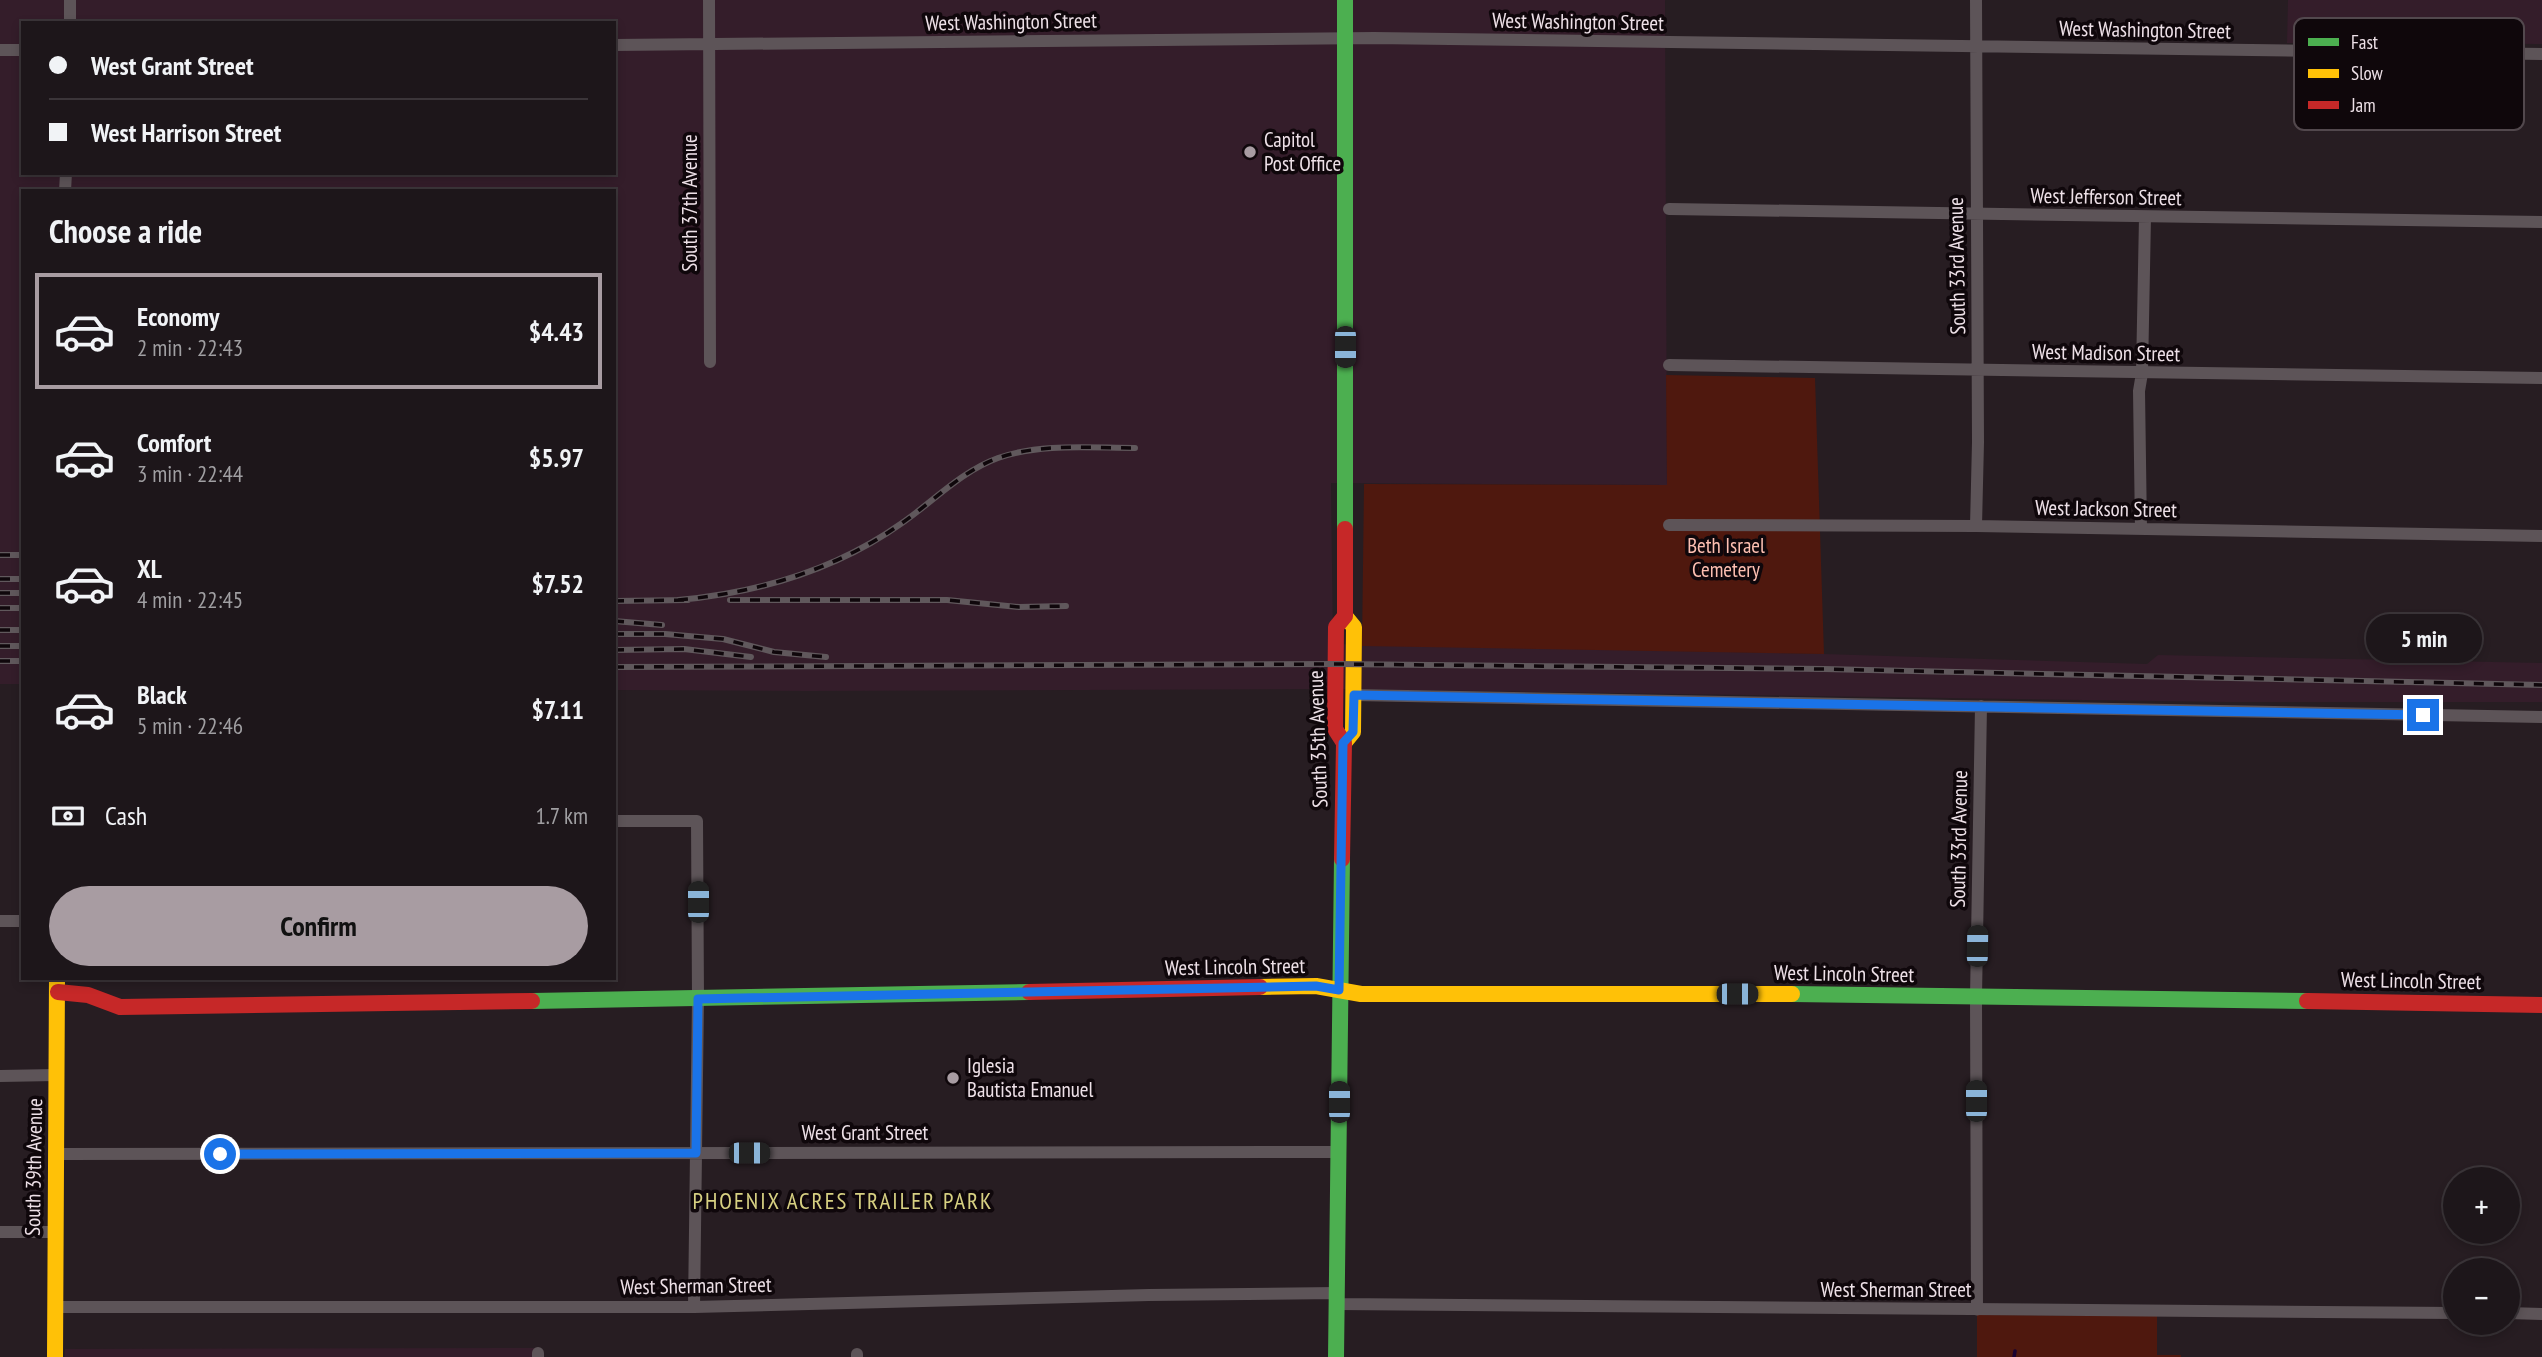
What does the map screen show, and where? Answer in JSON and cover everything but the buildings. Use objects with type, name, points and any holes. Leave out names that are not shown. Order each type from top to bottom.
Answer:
[{"type":"street","points":[[70,0],[70,21]]},
{"type":"street","name":"South 37th Avenue","points":[[709,0],[710,362]]},
{"type":"street","name":"South 35th Avenue","points":[[1336,1357],[1343,743],[1335,729],[1336,627],[1345,616],[1345,0]]},
{"type":"street","name":"South 33rd Avenue","points":[[1976,0],[1976,526]]},
{"type":"street","name":"West Washington Street","points":[[616,45],[1345,38],[2294,51]]},
{"type":"street","points":[[0,50],[21,50]]},
{"type":"street","name":"West Washington Street","points":[[2524,54],[2542,54]]},
{"type":"street","name":"West Jefferson Street","points":[[1668,209],[2542,222]]},
{"type":"street","points":[[2141,529],[2139,391],[2142,373],[2145,217]]},
{"type":"street","name":"West Madison Street","points":[[1669,365],[2542,378]]},
{"type":"street","name":"West Jackson Street","points":[[1669,525],[1976,526],[2542,536]]},
{"type":"street","points":[[1343,743],[1353,732],[1354,695],[1354,627],[1345,616]]},
{"type":"street","points":[[1354,695],[2542,717]]},
{"type":"street","name":"South 33rd Avenue","points":[[1977,1310],[1976,997],[1981,706]]},
{"type":"street","points":[[616,821],[697,821],[694,1307]]},
{"type":"street","points":[[0,921],[21,920]]},
{"type":"street","name":"West Lincoln Street","points":[[57,985],[120,1007],[698,999],[1316,986],[1361,994],[1834,994],[2542,1005]]},
{"type":"street","name":"South 39th Avenue","points":[[55,1357],[57,985]]},
{"type":"street","points":[[0,1076],[56,1075]]},
{"type":"street","name":"West Grant Street","points":[[55,1154],[1339,1152]]},
{"type":"street","points":[[0,1232],[54,1232]]},
{"type":"street","name":"West Sherman Street","points":[[55,1307],[694,1307],[1053,1297],[1337,1298],[1977,1310],[2443,1313]]},
{"type":"street","points":[[2520,1313],[2542,1314]]},
{"type":"shaded area","points":[[0,0],[1665,0],[1667,485],[1331,483],[1333,644],[2147,664],[2158,655],[2542,663],[2542,702],[2225,702],[1331,689],[616,690],[616,189],[21,189],[21,684],[0,684]]},
{"type":"shaded area","points":[[2288,0],[2542,0],[2542,44],[2524,44],[2524,18],[2294,18],[2294,43],[2287,43]]},
{"type":"shaded area","points":[[536,1348],[536,1357],[65,1357],[65,1349]]},
{"type":"green space","name":"Beth Israel Cemetery","points":[[1666,375],[1815,378],[1824,654],[1362,646],[1364,484],[1667,485]]},
{"type":"green space","points":[[1977,1315],[2157,1316],[2157,1355],[2181,1357],[1977,1357]]},
{"type":"waterway","points":[[2014,1357],[2015,1351]]},
{"type":"railway","points":[[678,600],[737,592],[823,566],[877,540],[959,479],[998,458],[1048,448],[1135,448]]},
{"type":"railway","points":[[0,555],[21,555]]},
{"type":"railway","points":[[0,579],[21,579]]},
{"type":"railway","points":[[0,593],[21,593]]},
{"type":"railway","points":[[616,601],[688,600]]},
{"type":"railway","points":[[730,600],[947,600],[1019,607],[1066,606]]},
{"type":"railway","points":[[0,608],[21,608]]},
{"type":"railway","points":[[616,621],[662,625]]},
{"type":"railway","points":[[0,630],[21,630]]},
{"type":"railway","points":[[616,634],[665,634],[723,639],[774,652],[826,657]]},
{"type":"railway","points":[[0,646],[21,646]]},
{"type":"railway","points":[[616,650],[684,649],[751,657]]},
{"type":"railway","points":[[0,661],[21,661]]},
{"type":"railway","points":[[616,667],[1336,664],[1824,669],[2542,685]]},
{"type":"traffic: fast","points":[[1345,0],[1345,529]]},
{"type":"traffic: fast","points":[[1336,1357],[1342,859]]},
{"type":"traffic: fast","points":[[532,1001],[1029,992]]},
{"type":"traffic: fast","points":[[1792,994],[2307,1001]]},
{"type":"traffic: slow","points":[[1344,743],[1353,732],[1354,627],[1345,616]]},
{"type":"traffic: slow","points":[[55,1357],[57,980]]},
{"type":"traffic: slow","points":[[1260,987],[1316,986],[1361,994],[1792,994]]},
{"type":"traffic: jam","points":[[1342,859],[1344,743],[1335,729],[1336,627],[1345,616],[1345,529]]},
{"type":"traffic: jam","points":[[1029,992],[1260,987]]},
{"type":"traffic: jam","points":[[58,992],[88,995],[120,1007],[532,1001]]},
{"type":"traffic: jam","points":[[2307,1001],[2542,1005]]},
{"type":"place","name":"Capitol Post Office","points":[[1250,152]]},
{"type":"place","name":"Iglesia Bautista Emanuel","points":[[953,1078]]},
{"type":"district","name":"PHOENIX ACRES TRAILER PARK","points":[[843,1201]]},
{"type":"route","points":[[220,1154],[696,1153],[698,999],[1316,986],[1339,990],[1343,743],[1353,732],[1354,695],[2423,715]]}]
